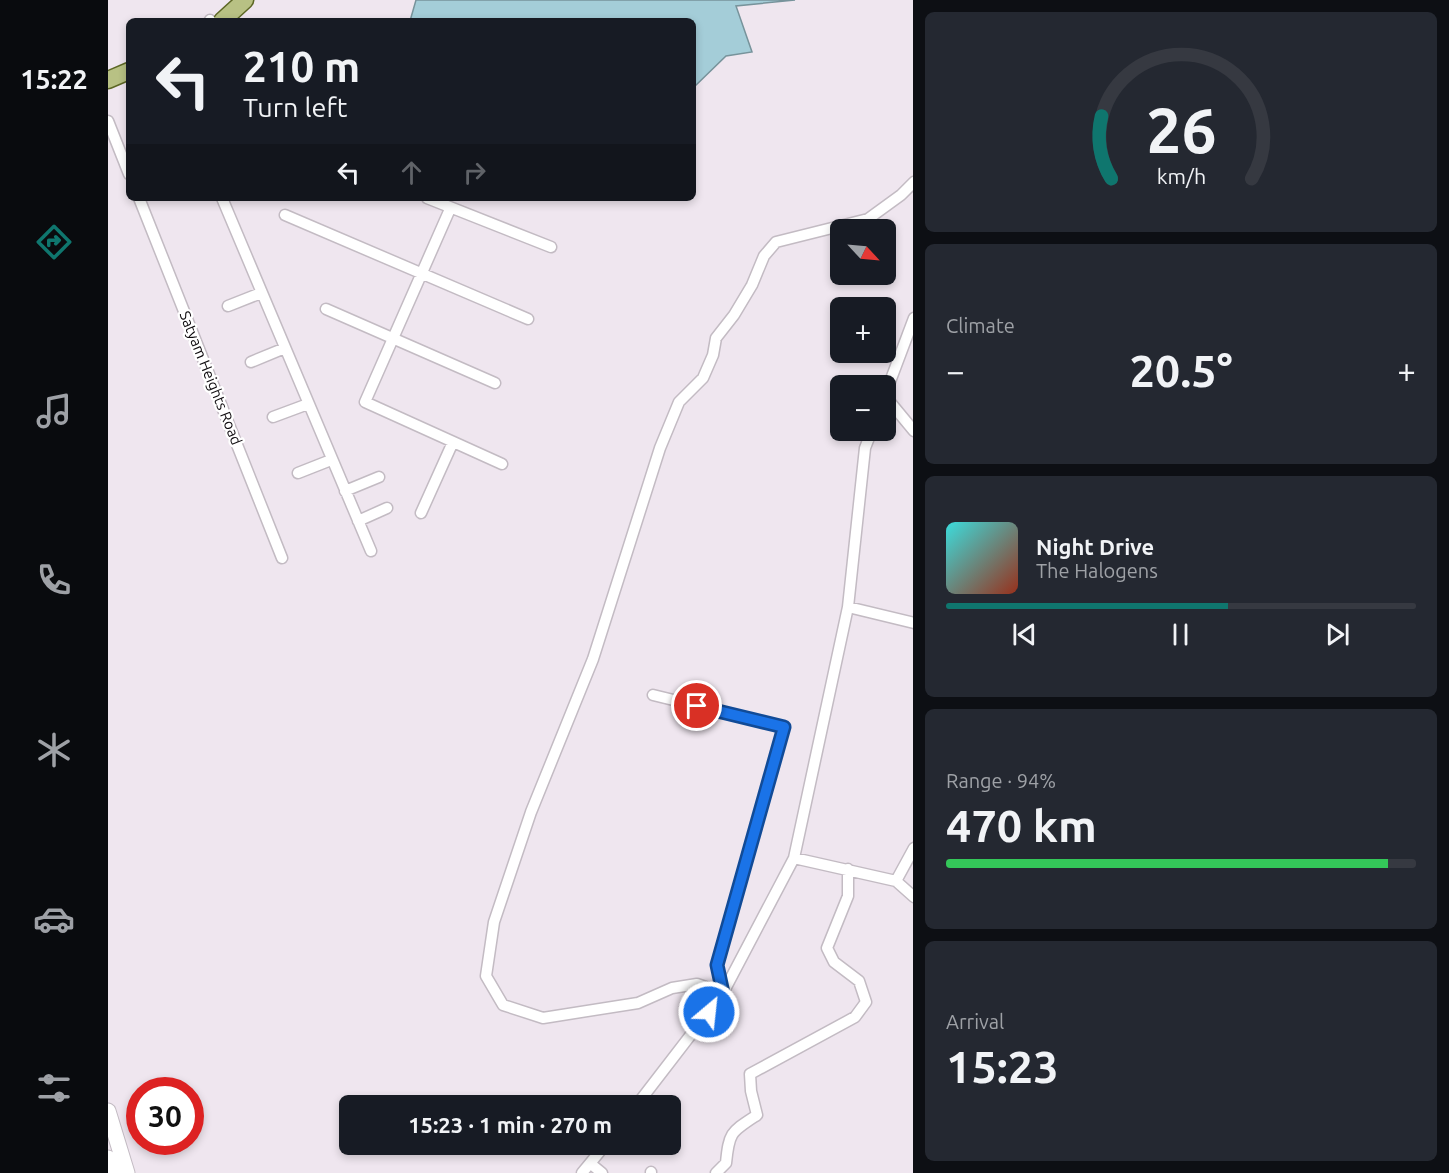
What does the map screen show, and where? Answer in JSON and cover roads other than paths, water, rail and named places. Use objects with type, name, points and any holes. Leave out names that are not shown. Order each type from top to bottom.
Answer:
[{"type":"main road","points":[[216,18],[233,0]]},
{"type":"main road","points":[[218,18],[245,0]]},
{"type":"main road","points":[[113,81],[126,73]]},
{"type":"street","points":[[108,121],[126,166]]},
{"type":"street","points":[[723,993],[697,984],[672,988],[638,1003],[543,1018],[533,1015],[502,1005],[486,976],[494,922],[531,812],[593,659],[660,448],[679,402],[703,378],[714,355],[716,338],[735,315],[752,285],[764,256],[776,242],[868,219],[901,195],[913,183]]},
{"type":"street","name":"Satyam Heights Road","points":[[140,201],[282,558]]},
{"type":"street","points":[[223,201],[370,551]]},
{"type":"street","points":[[433,201],[551,248]]},
{"type":"street","points":[[450,209],[365,402],[502,464]]},
{"type":"street","points":[[285,215],[528,319]]},
{"type":"street","points":[[228,306],[261,293]]},
{"type":"street","points":[[326,309],[495,382]]},
{"type":"street","points":[[893,375],[913,321]]},
{"type":"street","points":[[251,362],[285,348]]},
{"type":"street","points":[[273,417],[308,404]]},
{"type":"street","points":[[896,409],[913,430]]},
{"type":"street","points":[[644,1095],[723,993],[794,858],[848,607],[865,448],[868,441]]},
{"type":"street","points":[[421,513],[453,442]]},
{"type":"street","points":[[298,473],[331,460]]},
{"type":"street","points":[[345,491],[379,477]]},
{"type":"street","points":[[358,521],[387,508]]},
{"type":"street","points":[[848,607],[913,623]]},
{"type":"street","points":[[653,695],[784,727],[717,965],[723,993]]},
{"type":"street","points":[[896,881],[913,850]]},
{"type":"street","points":[[794,858],[896,881],[913,896]]},
{"type":"street","points":[[716,1173],[726,1163],[732,1131],[757,1115],[750,1091],[750,1074],[855,1017],[866,1002],[859,981],[834,962],[827,948],[848,896],[848,869]]},
{"type":"street","points":[[108,1111],[127,1173]]},
{"type":"street","points":[[582,1173],[598,1155]]},
{"type":"street","points":[[108,1158],[114,1173]]},
{"type":"street","points":[[591,1164],[602,1173]]},
{"type":"water","points":[[416,0],[795,0],[736,6],[752,52],[726,56],[696,85],[696,18],[411,18]]}]
